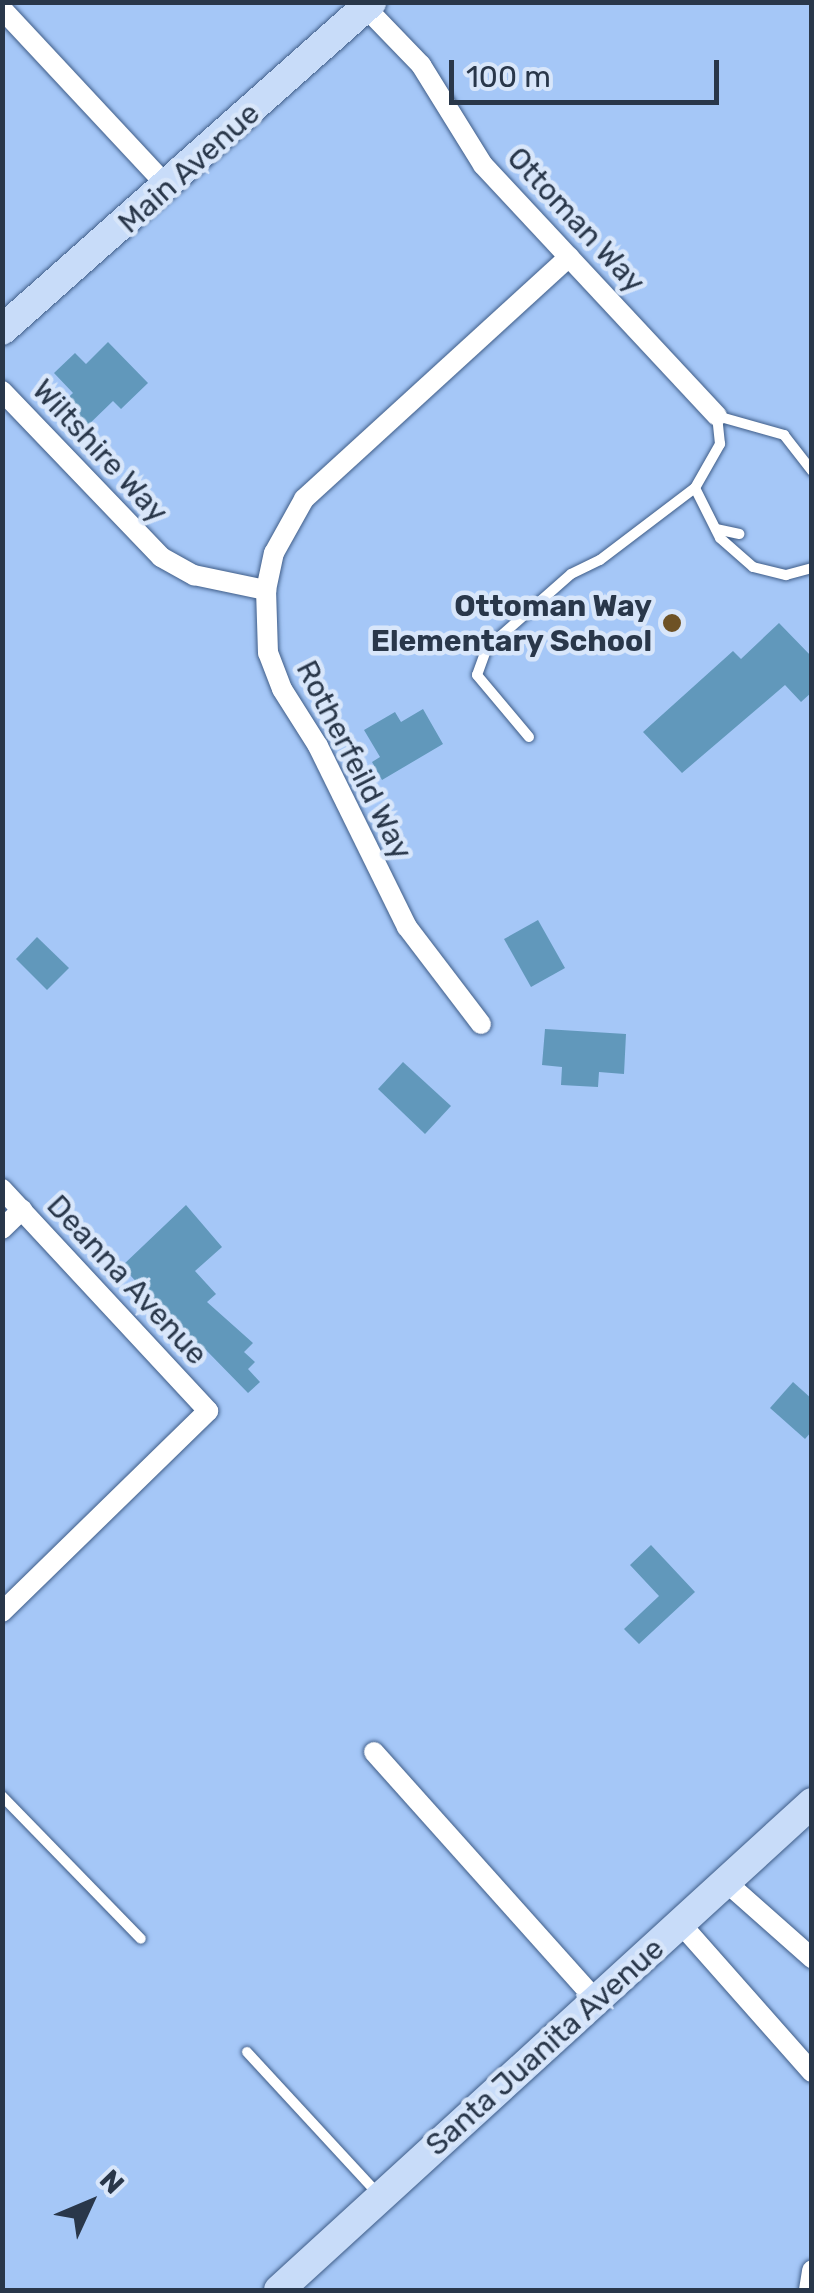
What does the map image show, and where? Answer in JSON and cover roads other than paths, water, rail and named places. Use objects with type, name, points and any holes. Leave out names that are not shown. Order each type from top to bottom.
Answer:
[{"type":"street","name":"Main Avenue","points":[[2,330],[369,6]]},
{"type":"street","name":"Ottoman Way","points":[[369,6],[421,66],[483,166],[716,416]]},
{"type":"street","points":[[2,10],[168,187]]},
{"type":"street","name":"Rotherfeild Way","points":[[481,1024],[407,927],[318,746],[282,689],[268,653],[266,590],[274,553],[304,498],[569,257]]},
{"type":"street","name":"Wiltshire Way","points":[[2,392],[162,557],[194,575],[266,590]]},
{"type":"street","name":"Deanna Avenue","points":[[2,1189],[208,1411],[2,1612]]},
{"type":"street","points":[[2,1229],[22,1210]]},
{"type":"street","points":[[374,1752],[596,2000]]},
{"type":"street","name":"Santa Juanita Avenue","points":[[279,2290],[812,1804]]},
{"type":"street","points":[[726,1882],[812,1958]]},
{"type":"street","points":[[680,1924],[812,2072]]},
{"type":"street","points":[[809,2290],[812,2270]]},
{"type":"lane","points":[[529,737],[477,676],[487,648],[570,574],[600,560],[695,488],[720,444],[716,416],[784,436],[812,471]]},
{"type":"lane","points":[[695,488],[716,529],[753,567],[786,575],[812,568]]},
{"type":"lane","points":[[716,529],[739,534]]},
{"type":"lane","points":[[2,1796],[142,1939]]},
{"type":"lane","points":[[247,2052],[381,2197]]},
{"type":"place","name":"Ottoman Way Elementary School","points":[[672,623]]}]
